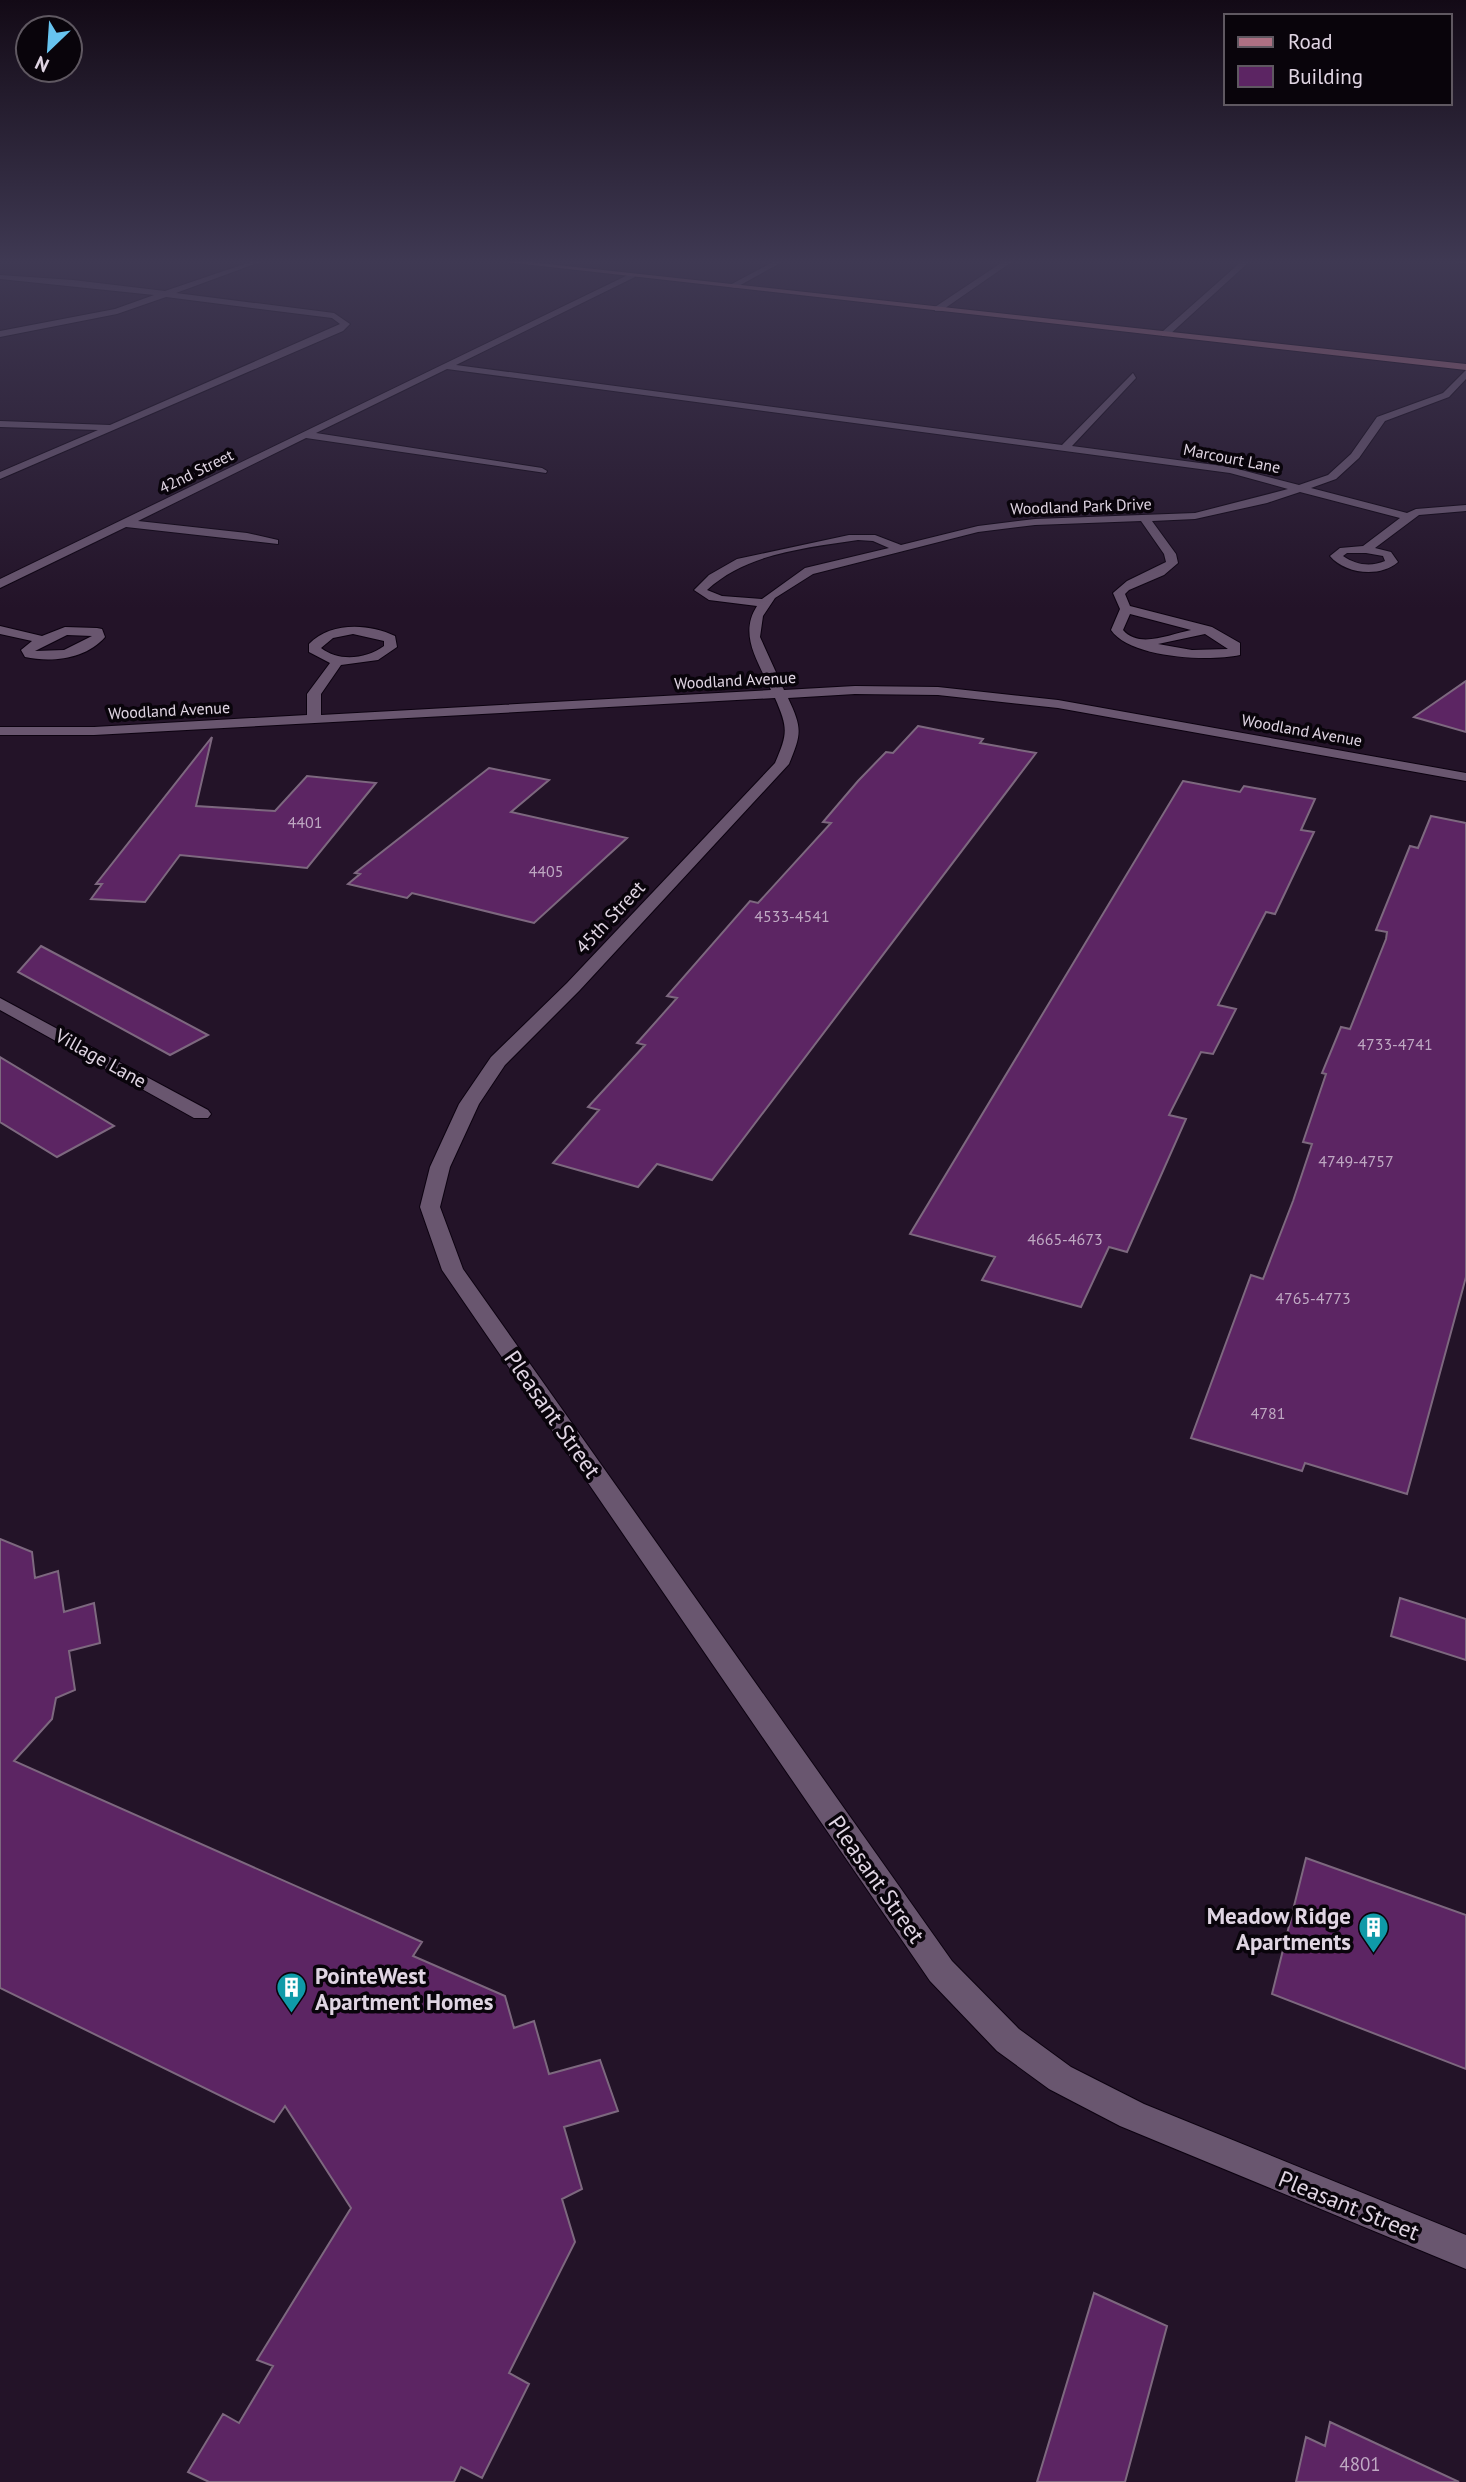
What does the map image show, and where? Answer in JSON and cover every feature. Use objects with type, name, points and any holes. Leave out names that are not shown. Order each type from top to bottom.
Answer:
[{"type":"street","points":[[0,476],[229,377]]},
{"type":"street","name":"42nd Street","points":[[0,584],[424,377]]},
{"type":"street","name":"Marcourt Lane","points":[[528,377],[1230,470],[1408,517]]},
{"type":"street","points":[[1064,448],[1132,377]]},
{"type":"street","name":"Woodland Park Drive","points":[[780,695],[754,637],[757,616],[781,587],[809,571],[897,547],[1014,524],[1144,519],[1233,510],[1303,489],[1342,470],[1381,419],[1446,395],[1463,377]]},
{"type":"street","points":[[0,424],[113,427]]},
{"type":"street","points":[[306,435],[542,471]]},
{"type":"street","points":[[1366,549],[1416,512],[1466,508]]},
{"type":"street","points":[[1126,609],[1116,629],[1122,637],[1140,644],[1195,654],[1235,652],[1235,646],[1230,641],[1207,631],[1126,609],[1119,601],[1119,593],[1125,586],[1165,570],[1172,563],[1171,554],[1144,519]]},
{"type":"street","points":[[125,523],[247,536],[274,542]]},
{"type":"street","points":[[766,603],[704,595],[700,590],[713,576],[734,564],[775,550],[864,535],[878,537],[897,547]]},
{"type":"street","points":[[0,629],[43,640]]},
{"type":"street","points":[[314,719],[314,694],[338,660],[370,657],[386,651],[392,643],[378,632],[354,631],[329,635],[315,644],[318,654],[338,660]]},
{"type":"street","points":[[1140,644],[1207,631]]},
{"type":"street","name":"Woodland Avenue","points":[[0,731],[94,731],[855,690],[979,694],[1058,704],[1466,777]]},
{"type":"street","name":"45th Street","points":[[469,1293],[453,1270],[430,1207],[440,1167],[468,1104],[498,1061],[573,987],[782,764],[793,737],[793,724],[780,695]]},
{"type":"street","name":"Village Lane","points":[[0,1003],[201,1114]]},
{"type":"street","name":"Pleasant Street","points":[[469,1293],[941,1971],[1008,2040],[1060,2078],[1132,2115],[1466,2252]]},
{"type":"building","points":[[1466,681],[1466,732],[1414,717]]},
{"type":"building","points":[[918,726],[983,739],[980,743],[1036,753],[712,1180],[657,1164],[638,1187],[553,1163],[599,1110],[588,1107],[645,1045],[637,1043],[677,998],[667,996],[750,901],[758,903],[831,823],[823,822],[858,781],[886,752],[893,753]]},
{"type":"building","points":[[212,737],[196,806],[275,811],[307,776],[376,783],[307,868],[180,855],[145,902],[91,899],[102,884],[96,884]]},
{"type":"building","points":[[489,768],[549,780],[511,812],[627,838],[534,923],[412,893],[407,898],[348,884],[360,874],[355,873]]},
{"type":"building","points":[[1183,781],[1240,792],[1244,786],[1315,799],[1301,830],[1314,832],[1275,914],[1266,912],[1218,1005],[1236,1009],[1213,1054],[1201,1052],[1169,1115],[1186,1119],[1127,1252],[1109,1247],[1081,1307],[982,1280],[995,1257],[910,1234]]},
{"type":"building","points":[[1431,816],[1466,823],[1466,1277],[1407,1494],[1305,1463],[1302,1471],[1191,1438],[1251,1275],[1263,1279],[1293,1201],[1312,1144],[1303,1142],[1326,1074],[1322,1073],[1341,1027],[1350,1029],[1386,939],[1387,932],[1376,930],[1410,846],[1418,848]]},
{"type":"building","points":[[41,946],[208,1035],[170,1055],[18,972]]},
{"type":"building","points":[[0,1057],[114,1126],[57,1157],[0,1122]]},
{"type":"building","name":"PointeWest Apartment Homes","points":[[0,1539],[32,1552],[35,1578],[58,1571],[64,1612],[94,1603],[100,1643],[69,1651],[75,1690],[56,1698],[52,1719],[14,1761],[422,1942],[413,1956],[505,1996],[514,2028],[534,2021],[549,2074],[600,2060],[618,2111],[564,2127],[582,2189],[562,2199],[575,2242],[509,2373],[529,2384],[482,2478],[461,2467],[454,2482],[209,2482],[188,2472],[223,2414],[239,2423],[273,2366],[257,2360],[351,2208],[285,2106],[274,2122],[0,1988]]},
{"type":"building","points":[[1400,1598],[1466,1619],[1466,1660],[1391,1636]]},
{"type":"building","name":"Meadow Ridge Apartments","points":[[1306,1858],[1466,1915],[1466,2069],[1272,1994]]},
{"type":"building","points":[[1094,2293],[1167,2326],[1125,2482],[1037,2482]]},
{"type":"building","points":[[1330,2422],[1459,2482],[1296,2482],[1306,2437],[1325,2446]]},
{"type":"place","name":"Meadow Ridge Apartments","points":[[1374,1955]]},
{"type":"place","name":"PointeWest Apartment Homes","points":[[292,2015]]}]
